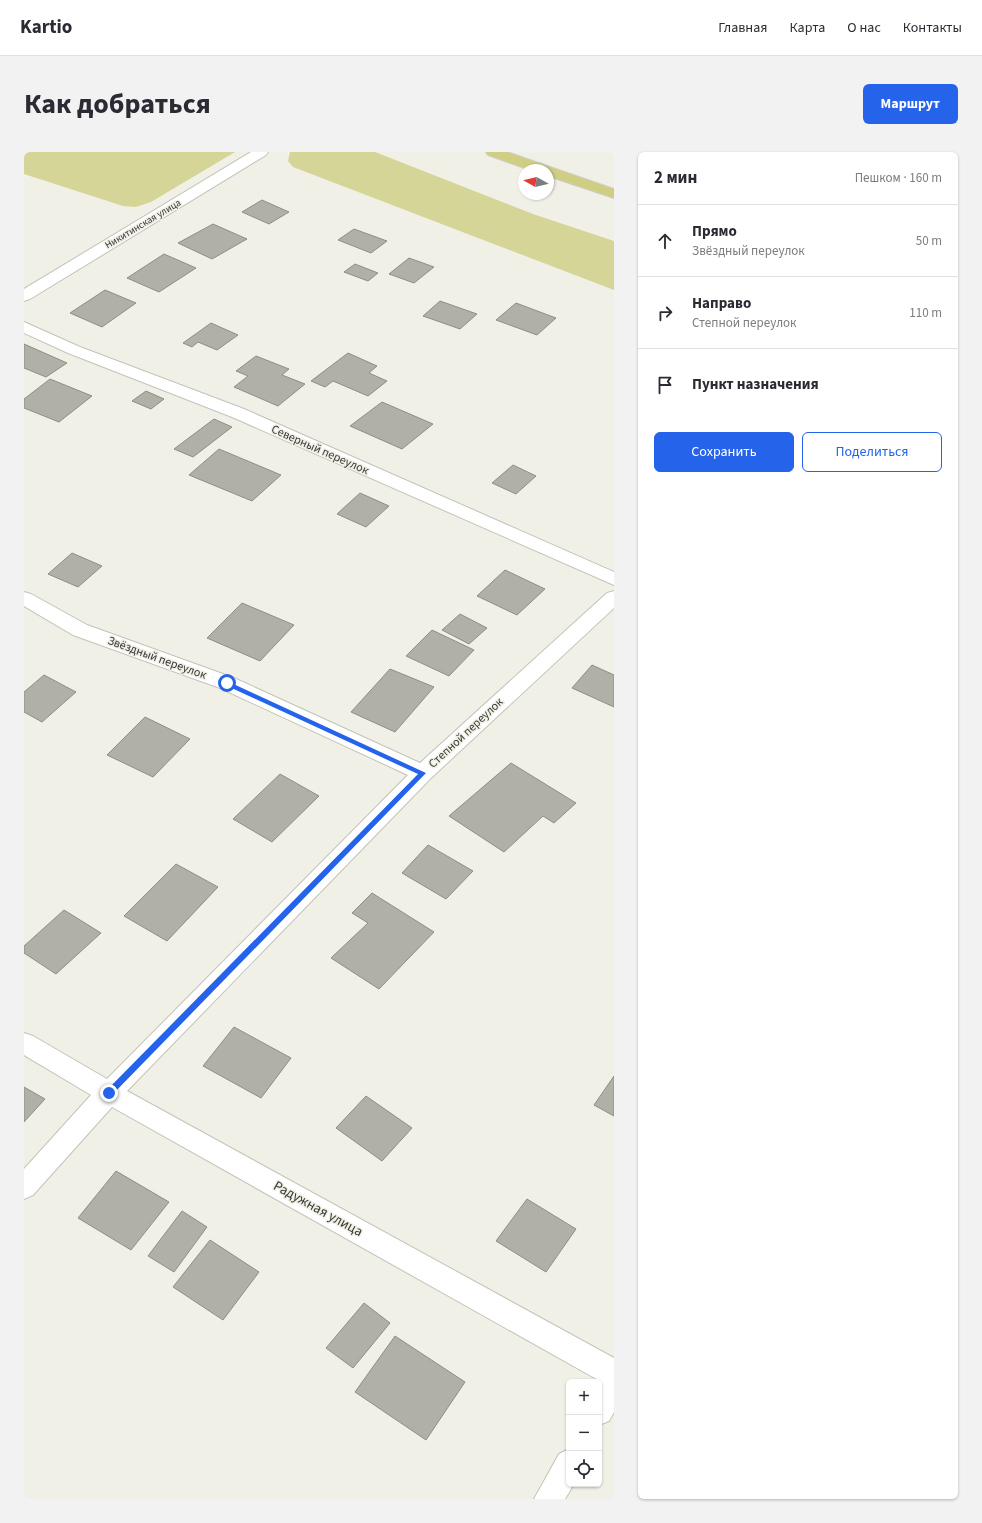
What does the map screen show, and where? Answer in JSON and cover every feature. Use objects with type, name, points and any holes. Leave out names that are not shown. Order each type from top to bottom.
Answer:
[{"type":"main road","points":[[493,152],[527,164]]},
{"type":"main road","points":[[554,173],[614,194]]},
{"type":"street","name":"Никитинская улица","points":[[24,296],[261,152]]},
{"type":"street","name":"Северный переулок","points":[[24,327],[74,350],[238,413],[614,579]]},
{"type":"street","name":"Степной переулок","points":[[24,1187],[109,1093],[423,773],[614,597]]},
{"type":"street","name":"Звёздный переулок","points":[[24,598],[80,630],[227,683],[423,773]]},
{"type":"street","name":"Радужная улица","points":[[24,1043],[109,1093],[614,1372]]},
{"type":"street","points":[[602,1406],[614,1384]]},
{"type":"street","points":[[549,1499],[566,1469]]},
{"type":"green space","points":[[24,152],[235,152],[151,202],[136,207],[123,206],[24,174]]},
{"type":"green space","points":[[290,152],[375,152],[533,214],[614,241],[614,290],[293,167],[288,161]]},
{"type":"building","points":[[262,200],[289,212],[269,224],[242,212]]},
{"type":"building","points":[[213,224],[247,239],[212,259],[178,243]]},
{"type":"building","points":[[354,229],[387,241],[371,253],[338,240]]},
{"type":"building","points":[[164,254],[196,268],[159,292],[127,278]]},
{"type":"building","points":[[409,258],[434,267],[414,283],[389,274]]},
{"type":"building","points":[[355,264],[378,273],[368,281],[344,272]]},
{"type":"building","points":[[105,290],[136,303],[102,327],[70,313]]},
{"type":"building","points":[[440,301],[477,314],[460,329],[423,316]]},
{"type":"building","points":[[516,303],[556,318],[537,335],[496,320]]},
{"type":"building","points":[[211,323],[238,335],[217,350],[198,342],[192,347],[183,343]]},
{"type":"building","points":[[24,344],[67,363],[46,377],[24,368]]},
{"type":"building","points":[[348,353],[377,366],[369,373],[387,381],[368,396],[333,381],[325,387],[311,381]]},
{"type":"building","points":[[256,356],[289,369],[282,375],[305,384],[278,406],[234,387],[248,376],[236,371]]},
{"type":"building","points":[[50,379],[92,396],[59,422],[24,408],[24,399]]},
{"type":"building","points":[[146,391],[164,399],[151,409],[132,401]]},
{"type":"building","points":[[382,402],[433,424],[402,449],[350,426]]},
{"type":"building","points":[[214,419],[232,427],[193,457],[174,449]]},
{"type":"building","points":[[219,449],[281,475],[252,501],[189,475]]},
{"type":"building","points":[[513,465],[536,476],[516,494],[492,483]]},
{"type":"building","points":[[360,493],[389,506],[366,527],[337,514]]},
{"type":"building","points":[[72,553],[102,566],[78,587],[48,574]]},
{"type":"building","points":[[505,570],[545,589],[517,615],[477,596]]},
{"type":"building","points":[[242,603],[294,625],[260,661],[207,638]]},
{"type":"building","points":[[460,614],[487,628],[469,644],[442,630]]},
{"type":"building","points":[[432,630],[474,650],[449,676],[406,656]]},
{"type":"building","points":[[592,665],[614,675],[614,707],[572,688]]},
{"type":"building","points":[[390,669],[434,687],[395,732],[351,712]]},
{"type":"building","points":[[44,675],[76,692],[42,722],[24,712],[24,692]]},
{"type":"building","points":[[145,717],[190,739],[153,777],[107,755]]},
{"type":"building","points":[[511,763],[576,803],[554,823],[543,816],[504,852],[449,816]]},
{"type":"building","points":[[280,774],[319,796],[272,842],[233,819]]},
{"type":"building","points":[[428,845],[473,871],[446,899],[402,873]]},
{"type":"building","points":[[176,864],[218,887],[167,941],[124,916]]},
{"type":"building","points":[[372,893],[434,932],[379,989],[331,958],[368,923],[352,913]]},
{"type":"building","points":[[64,910],[101,933],[56,974],[24,953],[24,946]]},
{"type":"building","points":[[234,1027],[291,1058],[261,1098],[203,1066]]},
{"type":"building","points":[[614,1076],[614,1116],[594,1105]]},
{"type":"building","points":[[24,1087],[45,1099],[24,1122]]},
{"type":"building","points":[[366,1096],[412,1128],[382,1161],[336,1128]]},
{"type":"building","points":[[116,1171],[169,1202],[131,1250],[78,1218]]},
{"type":"building","points":[[527,1199],[576,1229],[546,1272],[496,1241]]},
{"type":"building","points":[[182,1211],[207,1227],[174,1272],[148,1256]]},
{"type":"building","points":[[210,1240],[259,1272],[223,1320],[173,1287]]},
{"type":"building","points":[[364,1303],[390,1323],[353,1368],[326,1348]]},
{"type":"building","points":[[395,1336],[465,1382],[426,1440],[355,1392]]},
{"type":"route","points":[[109,1093],[423,773],[227,683]]}]
